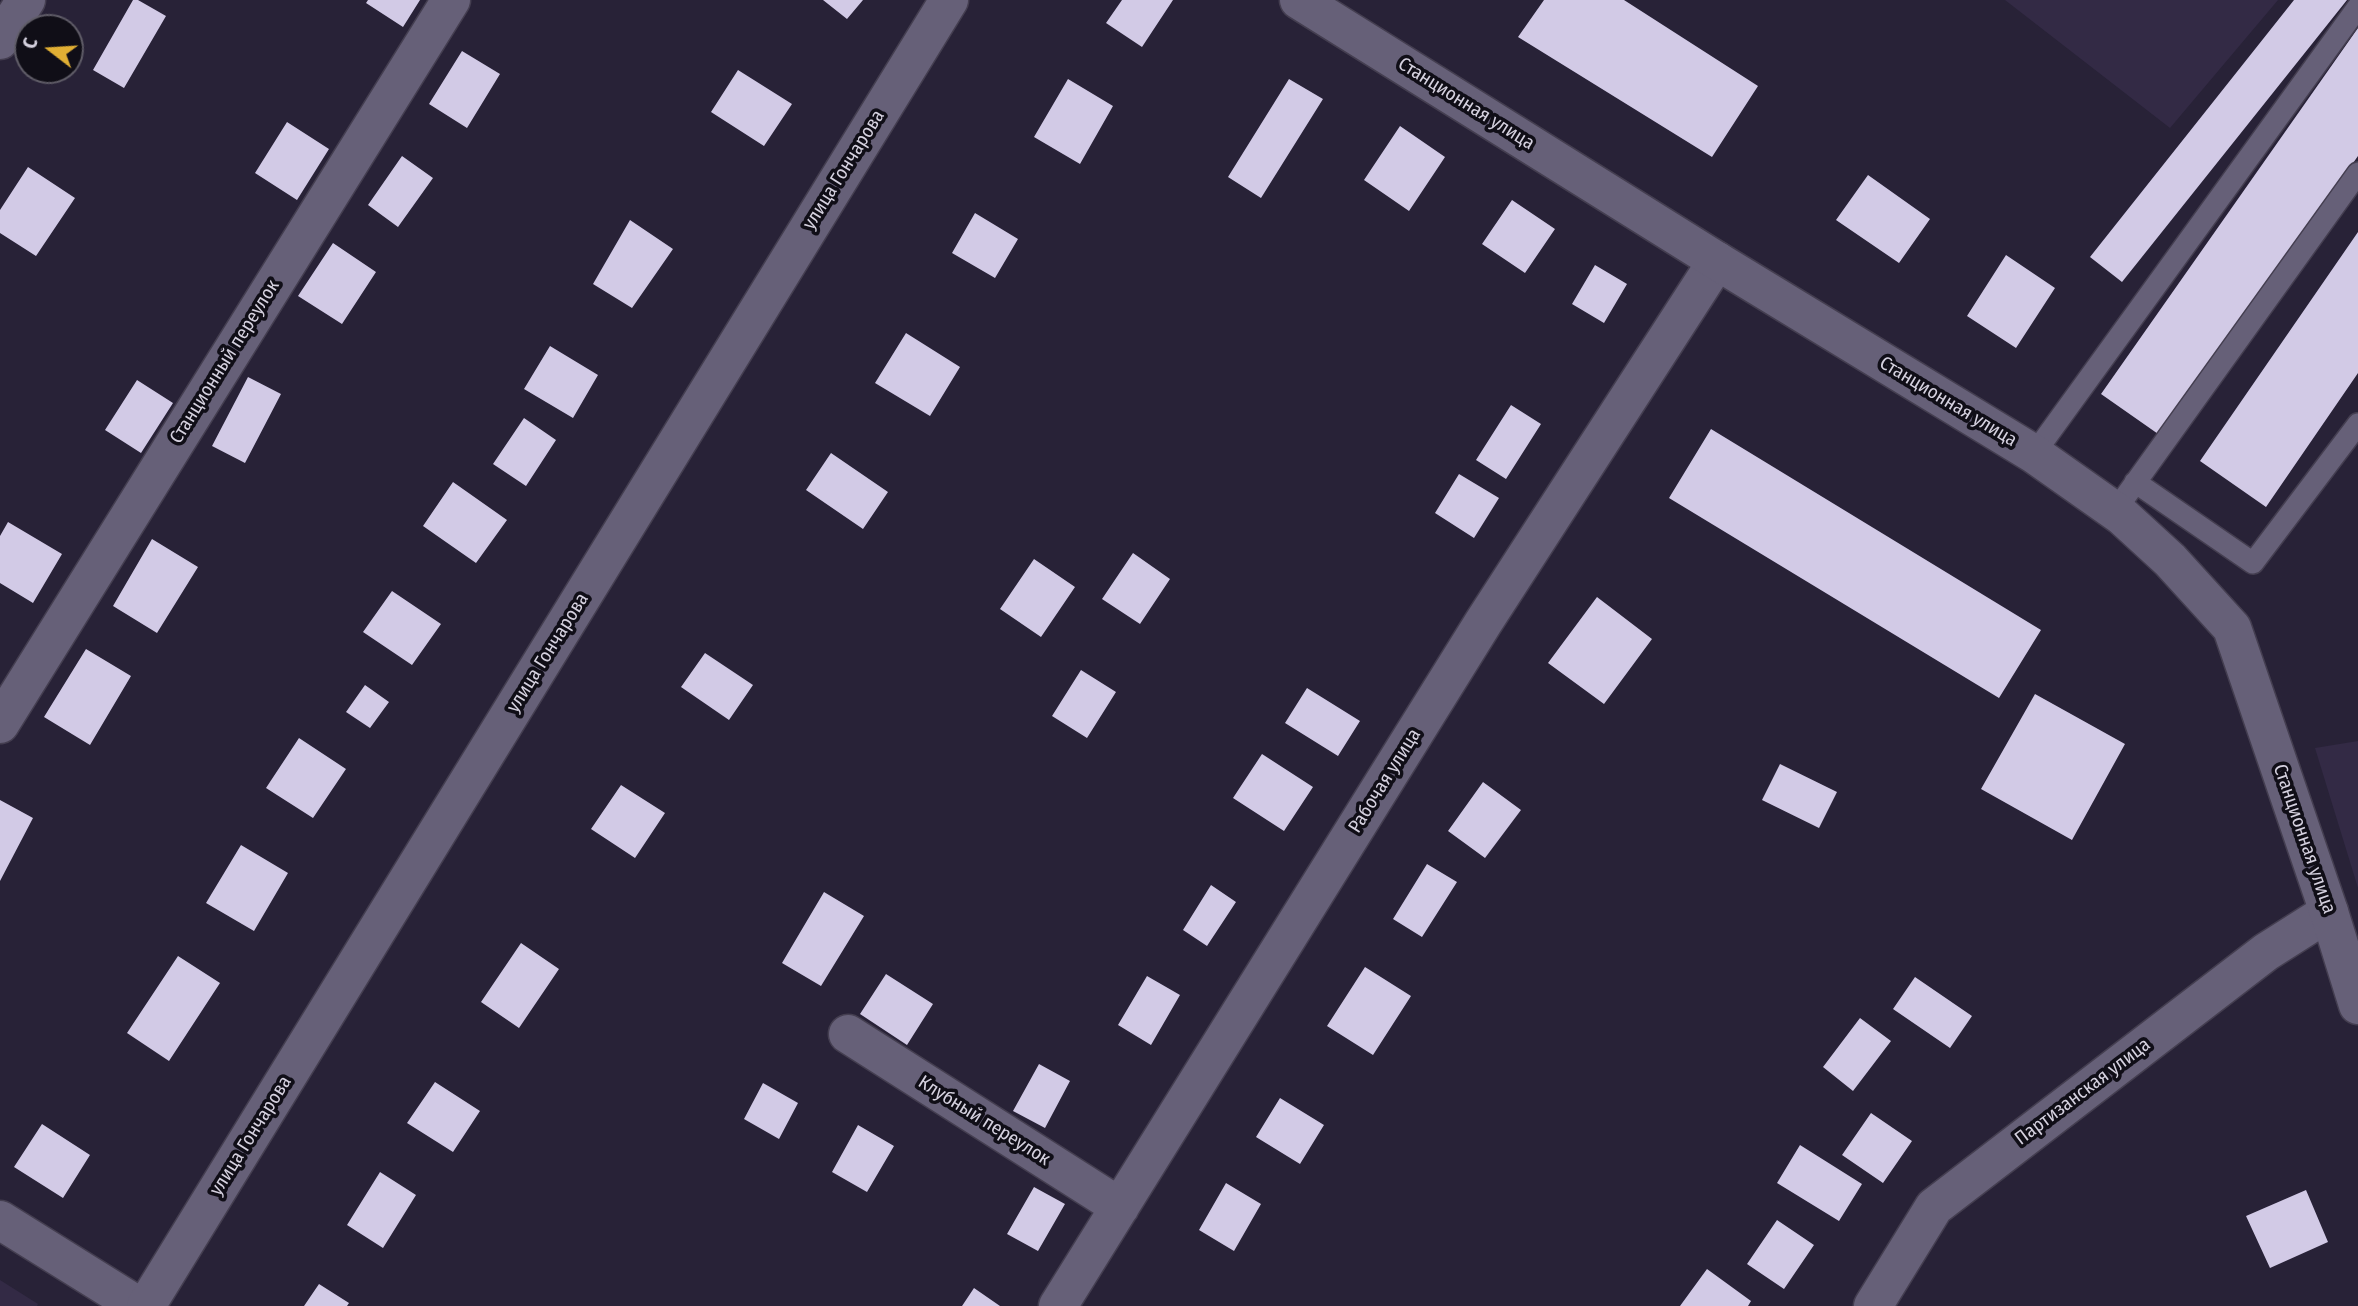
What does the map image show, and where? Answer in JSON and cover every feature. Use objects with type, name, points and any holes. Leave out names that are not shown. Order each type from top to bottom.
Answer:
[{"type":"street","points":[[0,40],[26,0]]},
{"type":"street","name":"Станционный переулок","points":[[0,724],[451,0]]},
{"type":"street","name":"улица Гончарова","points":[[146,1306],[949,0]]},
{"type":"street","name":"Станционная улица","points":[[1299,0],[1717,261],[2034,454],[2125,497],[2170,560],[2232,628],[2358,1005]]},
{"type":"street","name":"Рабочая улица","points":[[1058,1306],[1483,623],[1717,261]]},
{"type":"street","name":"Партизанская улица","points":[[1873,1306],[1934,1207],[2266,952],[2329,912]]},
{"type":"street","name":"Клубный переулок","points":[[848,1034],[1120,1207]]},
{"type":"street","points":[[0,1220],[138,1306]]},
{"type":"lane","points":[[2034,454],[2358,7]]},
{"type":"lane","points":[[2358,173],[2125,497],[2253,563],[2358,424]]},
{"type":"shaded area","points":[[2005,0],[2278,0],[2170,128]]},
{"type":"shaded area","points":[[2358,741],[2358,888],[2315,748]]},
{"type":"shaded area","points":[[0,1280],[38,1304],[37,1306],[0,1306]]},
{"type":"building","points":[[133,0],[138,0],[166,16],[124,88],[93,70]]},
{"type":"building","points":[[368,0],[420,0],[403,27],[366,3]]},
{"type":"building","points":[[823,0],[863,0],[847,19]]},
{"type":"building","points":[[1122,0],[1173,0],[1142,47],[1106,23]]},
{"type":"building","points":[[1544,0],[1624,0],[1758,86],[1712,157],[1518,37]]},
{"type":"building","points":[[2294,0],[2347,0],[2122,282],[2090,257]]},
{"type":"building","points":[[2358,28],[2358,156],[2161,436],[2101,394]]},
{"type":"building","points":[[462,51],[500,74],[467,128],[429,104]]},
{"type":"building","points":[[738,70],[792,104],[764,146],[711,112]]},
{"type":"building","points":[[1068,79],[1113,106],[1080,164],[1034,137]]},
{"type":"building","points":[[1289,79],[1323,99],[1261,198],[1228,177]]},
{"type":"building","points":[[287,122],[329,149],[297,200],[255,173]]},
{"type":"building","points":[[1400,126],[1445,157],[1409,211],[1364,180]]},
{"type":"building","points":[[402,156],[433,178],[398,227],[368,205]]},
{"type":"building","points":[[28,167],[75,198],[36,256],[0,233],[0,210]]},
{"type":"building","points":[[1868,175],[1930,219],[1899,263],[1836,220]]},
{"type":"building","points":[[1512,200],[1555,229],[1525,273],[1482,244]]},
{"type":"building","points":[[975,213],[1018,239],[995,278],[952,253]]},
{"type":"building","points":[[630,220],[673,249],[632,308],[593,284]]},
{"type":"building","points":[[2358,232],[2358,373],[2266,507],[2200,461]]},
{"type":"building","points":[[333,243],[376,272],[342,324],[298,296]]},
{"type":"building","points":[[2006,255],[2055,288],[2016,348],[1967,316]]},
{"type":"building","points":[[1595,265],[1627,284],[1604,323],[1572,304]]},
{"type":"building","points":[[906,333],[960,367],[930,416],[875,383]]},
{"type":"building","points":[[550,346],[598,375],[573,418],[524,389]]},
{"type":"building","points":[[248,377],[281,394],[245,463],[212,446]]},
{"type":"building","points":[[137,380],[173,403],[141,453],[105,430]]},
{"type":"building","points":[[1511,405],[1541,424],[1506,479],[1476,460]]},
{"type":"building","points":[[524,418],[556,440],[526,486],[493,464]]},
{"type":"building","points":[[1711,429],[2041,630],[1999,698],[1669,498]]},
{"type":"building","points":[[831,453],[888,492],[863,529],[806,490]]},
{"type":"building","points":[[1459,474],[1499,498],[1474,538],[1435,513]]},
{"type":"building","points":[[453,482],[507,520],[476,563],[423,526]]},
{"type":"building","points":[[8,522],[62,554],[33,603],[0,583],[0,536]]},
{"type":"building","points":[[152,539],[198,567],[157,633],[113,606]]},
{"type":"building","points":[[1133,553],[1170,579],[1140,624],[1102,599]]},
{"type":"building","points":[[1034,559],[1075,587],[1041,637],[1000,609]]},
{"type":"building","points":[[392,591],[441,624],[412,665],[363,632]]},
{"type":"building","points":[[1597,597],[1652,639],[1604,704],[1548,663]]},
{"type":"building","points":[[86,649],[131,676],[90,745],[44,717]]},
{"type":"building","points":[[705,653],[753,685],[729,720],[681,687]]},
{"type":"building","points":[[1081,670],[1116,692],[1087,738],[1052,716]]},
{"type":"building","points":[[365,685],[389,702],[370,728],[346,712]]},
{"type":"building","points":[[1307,688],[1360,721],[1338,756],[1285,723]]},
{"type":"building","points":[[2035,694],[2125,744],[2072,840],[1981,789]]},
{"type":"building","points":[[299,738],[346,769],[313,818],[266,788]]},
{"type":"building","points":[[1262,754],[1313,787],[1284,831],[1233,798]]},
{"type":"building","points":[[1780,764],[1837,792],[1819,828],[1762,800]]},
{"type":"building","points":[[1483,782],[1521,810],[1485,858],[1448,831]]},
{"type":"building","points":[[621,785],[665,813],[635,858],[591,829]]},
{"type":"building","points":[[0,800],[33,818],[0,881]]},
{"type":"building","points":[[241,845],[288,873],[254,931],[206,903]]},
{"type":"building","points":[[1427,864],[1457,882],[1422,937],[1393,919]]},
{"type":"building","points":[[1211,885],[1236,902],[1207,946],[1183,930]]},
{"type":"building","points":[[824,892],[864,916],[821,986],[782,963]]},
{"type":"building","points":[[521,943],[559,969],[519,1028],[481,1002]]},
{"type":"building","points":[[178,956],[220,983],[169,1061],[127,1033]]},
{"type":"building","points":[[1365,967],[1411,996],[1373,1055],[1327,1026]]},
{"type":"building","points":[[886,974],[933,1004],[907,1045],[860,1014]]},
{"type":"building","points":[[1147,976],[1180,995],[1151,1045],[1118,1025]]},
{"type":"building","points":[[1915,977],[1972,1016],[1950,1048],[1893,1009]]},
{"type":"building","points":[[1860,1018],[1891,1041],[1853,1091],[1823,1067]]},
{"type":"building","points":[[1039,1064],[1070,1081],[1045,1128],[1013,1111]]},
{"type":"building","points":[[435,1082],[480,1111],[453,1152],[407,1123]]},
{"type":"building","points":[[763,1083],[798,1103],[779,1139],[744,1119]]},
{"type":"building","points":[[1280,1098],[1324,1125],[1300,1164],[1256,1137]]},
{"type":"building","points":[[1871,1113],[1912,1141],[1883,1183],[1842,1155]]},
{"type":"building","points":[[42,1124],[90,1155],[63,1198],[14,1167]]},
{"type":"building","points":[[858,1125],[894,1146],[867,1192],[832,1172]]},
{"type":"building","points":[[1800,1145],[1862,1184],[1839,1221],[1777,1183]]},
{"type":"building","points":[[380,1172],[416,1195],[383,1248],[347,1225]]},
{"type":"building","points":[[1226,1183],[1261,1204],[1234,1251],[1199,1230]]},
{"type":"building","points":[[1034,1187],[1065,1204],[1038,1251],[1007,1234]]},
{"type":"building","points":[[2306,1190],[2328,1242],[2270,1268],[2246,1216]]},
{"type":"building","points":[[1777,1220],[1814,1245],[1784,1289],[1747,1264]]},
{"type":"building","points":[[1707,1269],[1751,1301],[1748,1306],[1680,1306]]},
{"type":"building","points":[[319,1284],[349,1303],[347,1306],[304,1306]]},
{"type":"building","points":[[974,1288],[1000,1306],[962,1306]]}]
